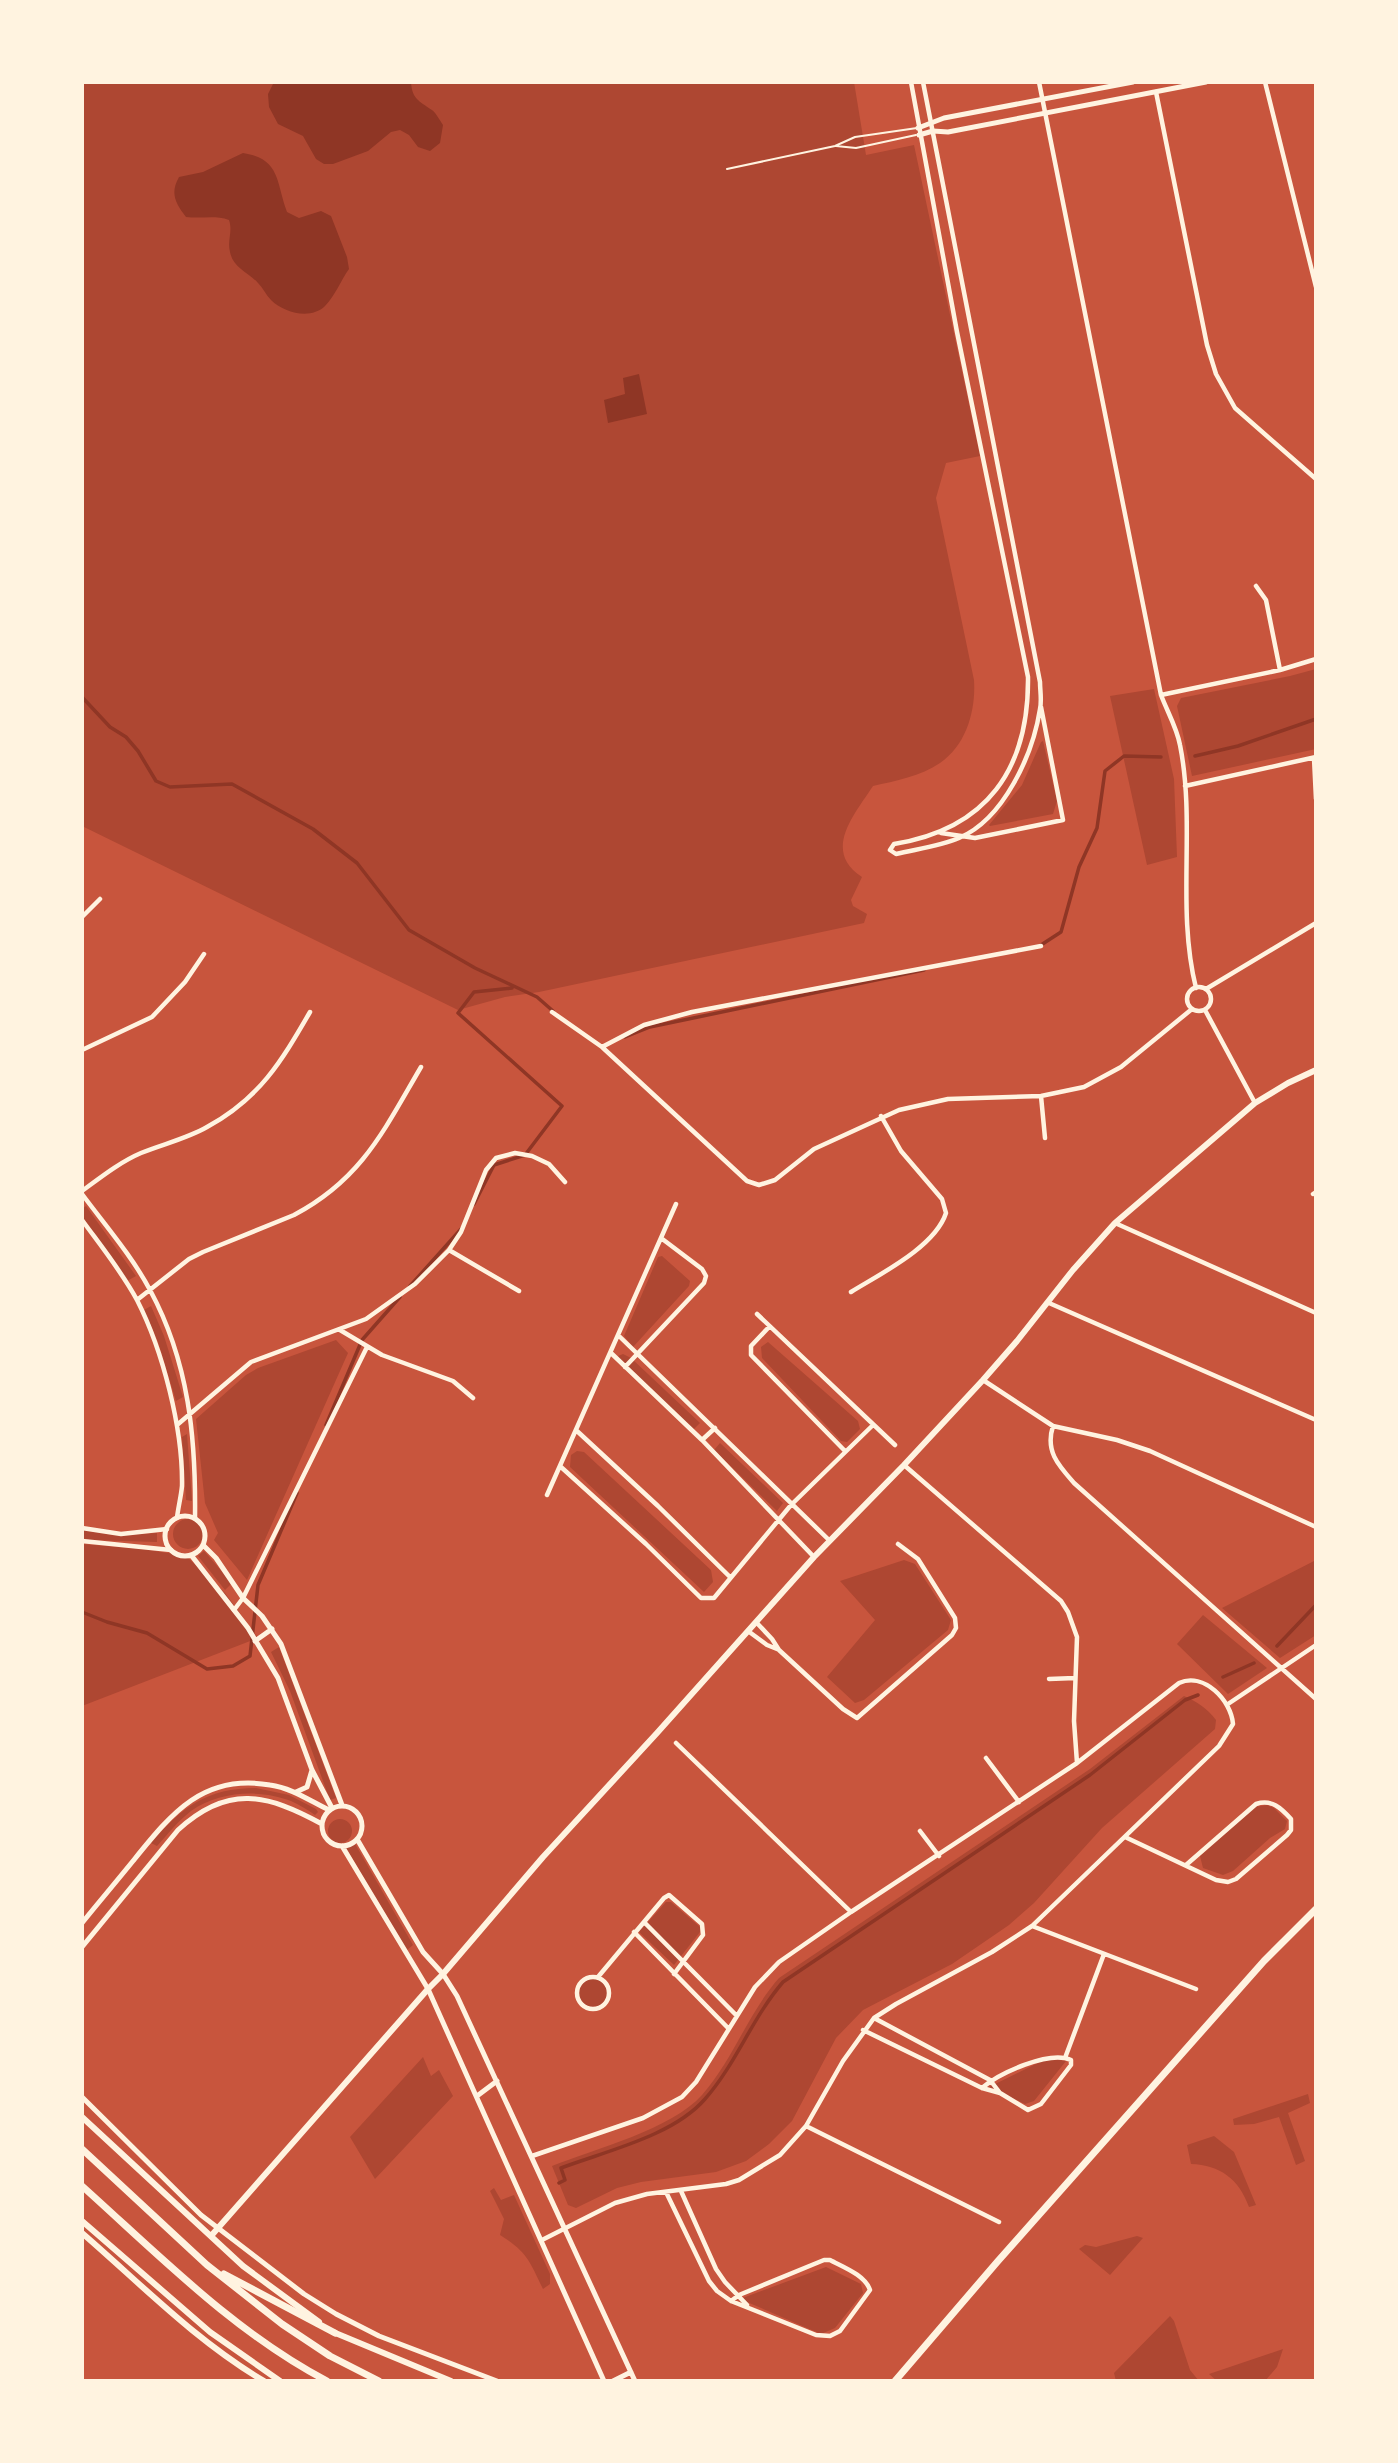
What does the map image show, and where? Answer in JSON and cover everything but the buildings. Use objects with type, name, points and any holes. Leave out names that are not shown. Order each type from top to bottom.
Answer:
[{"type":"main road","points":[[211,2236],[443,1975],[548,1851],[814,1557],[983,1380],[1115,1223],[1255,1103],[1316,1070]]},
{"type":"main road","points":[[895,2381],[1264,1961],[1316,1909]]},
{"type":"main road","points":[[82,2117],[250,2272],[335,2333]]},
{"type":"main road","points":[[82,2149],[210,2267],[306,2340],[379,2381]]},
{"type":"main road","points":[[82,2186],[215,2306],[276,2352],[327,2381]]},
{"type":"main road","points":[[82,2221],[210,2332],[280,2381]]},
{"type":"main road","points":[[82,2233],[176,2317],[264,2381]]},
{"type":"main road","points":[[210,2267],[335,2333],[451,2381]]},
{"type":"street","points":[[911,82],[957,332],[1028,677],[1028,706],[1024,734],[1013,762],[999,785],[975,812],[940,833],[894,844],[890,850],[896,854],[960,837],[974,829],[999,805],[1023,766],[1041,706]]},
{"type":"street","points":[[923,82],[1040,682],[1041,706],[1063,820],[986,837],[960,837],[940,833]]},
{"type":"street","points":[[1039,82],[1161,695],[1180,743],[1185,786],[1187,941],[1196,988]]},
{"type":"street","points":[[918,131],[944,118],[1133,82]]},
{"type":"street","points":[[918,131],[948,132],[1206,82]]},
{"type":"street","points":[[1265,82],[1316,288]]},
{"type":"street","points":[[1156,92],[1207,345],[1216,374],[1235,408],[1316,480]]},
{"type":"street","points":[[957,332],[970,329]]},
{"type":"street","points":[[995,519],[1007,517]]},
{"type":"street","points":[[1256,586],[1266,600],[1280,670]]},
{"type":"street","points":[[1161,695],[1280,670],[1316,659]]},
{"type":"street","points":[[1185,786],[1315,757],[1316,799]]},
{"type":"street","points":[[1013,762],[1023,766]]},
{"type":"street","points":[[82,917],[100,900]]},
{"type":"street","points":[[1206,989],[1212,1000],[1205,1010],[1199,1012],[1192,1009],[1187,999],[1190,992],[1196,988],[1206,989],[1316,923]]},
{"type":"street","points":[[602,1047],[644,1025],[692,1012],[1041,946]]},
{"type":"street","points":[[82,1050],[152,1017],[193,972],[204,954]]},
{"type":"street","points":[[552,1012],[602,1047],[747,1181],[768,1184],[814,1149],[899,1110],[948,1099],[1041,1096],[1068,1092],[1101,1080],[1192,1009]]},
{"type":"street","points":[[1205,1010],[1255,1103]]},
{"type":"street","points":[[167,1528],[166,1540],[171,1550],[178,1555],[191,1555],[203,1545],[204,1530],[195,1518],[195,1462],[191,1412],[167,1327],[150,1290],[82,1192],[125,1161],[180,1140],[233,1111],[273,1073],[310,1012]]},
{"type":"street","points":[[137,1300],[189,1259],[294,1215],[344,1182],[377,1143],[421,1067]]},
{"type":"street","points":[[1041,1096],[1045,1138]]},
{"type":"street","points":[[851,1292],[910,1255],[937,1230],[947,1213],[942,1199],[901,1151],[881,1116]]},
{"type":"street","points":[[177,1425],[251,1362],[366,1319],[415,1284],[449,1250],[461,1231],[490,1162],[496,1158],[515,1153],[532,1156],[549,1164],[565,1182]]},
{"type":"street","points":[[547,1494],[676,1205]]},
{"type":"street","points":[[82,1220],[137,1300],[156,1349],[177,1425],[182,1488],[177,1518]]},
{"type":"street","points":[[1115,1223],[1316,1313]]},
{"type":"street","points":[[625,1367],[704,1283],[706,1276],[702,1269],[660,1238]]},
{"type":"street","points":[[449,1250],[519,1291]]},
{"type":"street","points":[[1049,1303],[1316,1420]]},
{"type":"street","points":[[757,1314],[895,1446]]},
{"type":"street","points":[[769,1327],[751,1346],[751,1355],[846,1451]]},
{"type":"street","points":[[340,1330],[382,1355],[453,1381],[473,1398]]},
{"type":"street","points":[[618,1335],[830,1541]]},
{"type":"street","points":[[234,1610],[243,1598],[367,1347]]},
{"type":"street","points":[[611,1353],[702,1440],[814,1557]]},
{"type":"street","points":[[983,1380],[1053,1426],[1117,1440],[1150,1451],[1316,1527]]},
{"type":"street","points":[[561,1467],[701,1598],[714,1598],[791,1504],[873,1425]]},
{"type":"street","points":[[1053,1426],[1049,1436],[1051,1452],[1074,1483],[1316,1699]]},
{"type":"street","points":[[702,1440],[715,1428]]},
{"type":"street","points":[[577,1431],[730,1577]]},
{"type":"street","points":[[904,1465],[1061,1601],[1068,1612],[1077,1637],[1077,1763]]},
{"type":"street","points":[[82,1528],[121,1534],[167,1528],[177,1518],[186,1516],[195,1518]]},
{"type":"street","points":[[82,1541],[171,1550]]},
{"type":"street","points":[[203,1545],[216,1558],[243,1598],[272,1629],[281,1644],[342,1805]]},
{"type":"street","points":[[756,1622],[779,1650],[843,1709],[857,1718],[957,1628],[955,1618],[918,1559],[898,1545]]},
{"type":"street","points":[[191,1555],[234,1610],[278,1678],[312,1770],[331,1809]]},
{"type":"street","points":[[255,1641],[272,1629]]},
{"type":"street","points":[[748,1631],[779,1650]]},
{"type":"street","points":[[1228,1704],[1316,1645]]},
{"type":"street","points":[[1048,1679],[1075,1678]]},
{"type":"street","points":[[532,2156],[643,2118],[682,2097],[696,2082],[765,1976],[779,1962],[850,1912],[1077,1763],[1179,1683],[1192,1679],[1203,1682],[1228,1704],[1233,1724],[1219,1746],[1032,1926],[992,1952],[874,2018],[826,2088],[806,2126],[780,2155],[739,2180],[713,2187],[666,2192],[615,2203],[542,2240]]},
{"type":"street","points":[[676,1743],[850,1912]]},
{"type":"street","points":[[986,1758],[1019,1802]]},
{"type":"street","points":[[296,1793],[307,1787],[312,1770]]},
{"type":"street","points":[[82,1923],[144,1847],[189,1800],[220,1787],[255,1783],[296,1793],[331,1809]]},
{"type":"street","points":[[82,1947],[157,1855],[193,1816],[213,1805],[256,1798],[277,1801],[322,1824]]},
{"type":"street","points":[[1125,1837],[1216,1880],[1233,1881],[1287,1835],[1292,1829],[1291,1819],[1280,1807],[1267,1802],[1256,1804],[1186,1865]]},
{"type":"street","points":[[342,1846],[357,1839],[362,1827],[362,1821],[355,1810],[342,1805],[331,1809],[322,1824],[325,1836],[330,1842],[342,1846],[428,1989],[604,2381]]},
{"type":"street","points":[[920,1831],[939,1856]]},
{"type":"street","points":[[357,1839],[423,1952],[457,1996],[635,2381]]},
{"type":"street","points":[[144,1847],[157,1855]]},
{"type":"street","points":[[598,1977],[608,1986],[608,2000],[604,2006],[590,2009],[579,2002],[576,1989],[585,1978],[598,1977],[669,1895],[702,1924],[703,1935],[674,1973]]},
{"type":"street","points":[[643,1922],[737,2016]]},
{"type":"street","points":[[1032,1926],[1196,1989]]},
{"type":"street","points":[[634,1933],[729,2029]]},
{"type":"street","points":[[1065,2058],[1104,1954]]},
{"type":"street","points":[[874,2018],[990,2080],[1000,2093]]},
{"type":"street","points":[[863,2031],[982,2088],[1000,2093],[1025,2109],[1037,2108],[1071,2065],[1071,2060],[1046,2057],[990,2080],[982,2088]]},
{"type":"street","points":[[477,2096],[498,2081]]},
{"type":"street","points":[[82,2097],[181,2197],[297,2289],[336,2314],[379,2336],[497,2381]]},
{"type":"street","points":[[806,2126],[999,2222]]},
{"type":"street","points":[[681,2191],[716,2269],[747,2306]]},
{"type":"street","points":[[666,2192],[709,2281],[730,2301],[816,2335],[833,2335],[840,2331],[870,2290],[869,2284],[862,2278],[830,2260],[815,2263],[730,2301]]},
{"type":"street","points":[[613,2381],[631,2372]]},
{"type":"lane","points":[[835,146],[856,148],[918,131]]},
{"type":"lane","points":[[727,169],[835,146],[855,137],[918,131]]},
{"type":"shaded area","points":[[82,82],[854,82],[866,155],[914,145],[980,456],[946,463],[936,498],[974,680],[974,691],[968,726],[957,747],[940,763],[925,771],[873,786],[845,833],[844,856],[850,867],[862,877],[851,900],[853,906],[867,914],[864,923],[505,997],[458,1010],[82,826]]},
{"type":"shaded area","points":[[274,82],[411,82],[415,96],[433,111],[443,125],[440,143],[430,151],[418,147],[409,135],[400,130],[391,132],[368,151],[333,164],[324,164],[316,159],[303,136],[278,124],[269,107],[268,94]]},
{"type":"shaded area","points":[[243,153],[255,156],[271,167],[287,212],[299,218],[321,211],[331,216],[349,269],[332,298],[319,310],[305,314],[276,305],[232,257],[229,248],[229,220],[186,217],[177,202],[174,193],[179,177],[203,172]]},
{"type":"shaded area","points":[[639,374],[647,414],[608,423],[604,400],[625,394],[623,378]]},
{"type":"shaded area","points":[[1316,669],[1316,749],[1192,776],[1177,706],[1181,698]]},
{"type":"shaded area","points":[[1154,689],[1174,779],[1177,857],[1147,865],[1110,696]]},
{"type":"shaded area","points":[[1043,741],[1057,801],[1053,814],[990,826],[1022,785]]},
{"type":"shaded area","points":[[86,1206],[136,1276],[127,1281],[82,1216],[82,1209]]},
{"type":"shaded area","points":[[662,1256],[690,1281],[689,1286],[633,1347],[624,1336],[658,1257]]},
{"type":"shaded area","points":[[151,1306],[164,1336],[183,1397],[176,1401],[158,1342],[144,1310]]},
{"type":"shaded area","points":[[336,1340],[348,1353],[247,1580],[214,1540],[218,1533],[205,1503],[196,1419],[246,1375],[258,1368]]},
{"type":"shaded area","points":[[768,1342],[858,1421],[860,1429],[847,1442],[841,1441],[762,1358],[761,1347]]},
{"type":"shaded area","points":[[623,1354],[631,1358],[700,1423],[692,1431],[621,1362],[618,1356]]},
{"type":"shaded area","points":[[187,1434],[192,1501],[186,1500],[182,1437]]},
{"type":"shaded area","points":[[720,1443],[783,1503],[777,1511],[714,1450]]},
{"type":"shaded area","points":[[577,1451],[584,1452],[711,1570],[713,1582],[704,1592],[570,1467],[571,1455]]},
{"type":"shaded area","points":[[188,1519],[199,1523],[203,1534],[199,1545],[188,1549],[177,1545],[173,1534],[177,1523]]},
{"type":"shaded area","points":[[82,1530],[119,1535],[157,1533],[157,1542],[90,1540],[82,1538]]},
{"type":"shaded area","points":[[82,1544],[186,1556],[225,1593],[258,1638],[82,1706]]},
{"type":"shaded area","points":[[204,1551],[232,1583],[225,1590],[198,1556]]},
{"type":"shaded area","points":[[904,1560],[915,1564],[951,1620],[948,1630],[864,1700],[855,1703],[827,1677],[875,1620],[840,1581]]},
{"type":"shaded area","points":[[1316,1560],[1316,1635],[1280,1658],[1222,1608]]},
{"type":"shaded area","points":[[1203,1615],[1267,1668],[1228,1694],[1177,1644]]},
{"type":"shaded area","points":[[279,1647],[336,1798],[330,1800],[290,1691],[271,1652]]},
{"type":"shaded area","points":[[1184,1696],[1213,1716],[1216,1720],[1215,1729],[1102,1828],[1034,1903],[1009,1925],[952,1964],[863,2010],[836,2038],[792,2121],[769,2144],[746,2161],[716,2172],[641,2182],[617,2188],[576,2208],[568,2205],[552,2166],[653,2128],[689,2107],[702,2095],[723,2067],[758,2006],[779,1978],[1090,1769]]},
{"type":"shaded area","points":[[256,1788],[289,1795],[318,1812],[315,1815],[279,1797],[254,1794],[227,1796],[202,1804],[177,1823],[157,1846],[151,1843],[174,1819],[197,1802],[223,1792]]},
{"type":"shaded area","points":[[1267,1805],[1287,1821],[1285,1829],[1270,1838],[1233,1871],[1223,1875],[1203,1868],[1200,1856],[1255,1807]]},
{"type":"shaded area","points":[[340,1819],[348,1823],[352,1831],[348,1839],[340,1843],[332,1839],[328,1831],[332,1823]]},
{"type":"shaded area","points":[[354,1842],[413,1945],[407,1950],[346,1848]]},
{"type":"shaded area","points":[[666,1902],[671,1902],[700,1927],[700,1932],[674,1965],[639,1932]]},
{"type":"shaded area","points":[[593,1979],[603,1983],[607,1993],[603,2003],[593,2007],[583,2003],[579,1993],[583,1983]]},
{"type":"shaded area","points":[[423,2057],[431,2076],[439,2070],[453,2096],[375,2179],[350,2137]]},
{"type":"shaded area","points":[[1048,2058],[1066,2061],[1034,2101],[1025,2104],[989,2087]]},
{"type":"shaded area","points":[[1308,2094],[1310,2103],[1288,2113],[1305,2161],[1296,2165],[1279,2117],[1254,2124],[1234,2125],[1233,2119]]},
{"type":"shaded area","points":[[1214,2136],[1234,2152],[1256,2205],[1249,2207],[1240,2189],[1227,2175],[1211,2167],[1191,2164],[1187,2145]]},
{"type":"shaded area","points":[[494,2188],[501,2200],[514,2195],[550,2274],[550,2284],[543,2289],[526,2257],[500,2235],[504,2219],[490,2191]]},
{"type":"shaded area","points":[[1137,2236],[1143,2238],[1110,2275],[1079,2249],[1085,2245],[1096,2247]]},
{"type":"shaded area","points":[[826,2267],[861,2284],[863,2293],[835,2328],[821,2334],[740,2299]]},
{"type":"shaded area","points":[[1170,2316],[1190,2370],[1199,2381],[1116,2381],[1114,2373]]},
{"type":"shaded area","points":[[1283,2349],[1277,2367],[1265,2381],[1217,2381],[1209,2374]]},
{"type":"waterway","points":[[82,697],[110,727],[126,737],[156,781],[170,787],[232,784],[313,829],[357,863],[409,930],[475,968],[537,997],[553,1011]]},
{"type":"waterway","points":[[1195,756],[1238,746],[1316,719]]},
{"type":"waterway","points":[[1041,945],[1061,932],[1079,867],[1097,828],[1105,771],[1124,756],[1161,757]]},
{"type":"waterway","points":[[625,1037],[650,1027],[924,970]]},
{"type":"waterway","points":[[474,1204],[494,1165],[525,1155],[562,1106],[458,1013],[474,992],[512,988]]},
{"type":"waterway","points":[[410,1286],[461,1229]]},
{"type":"waterway","points":[[326,1425],[362,1340],[400,1297]]},
{"type":"waterway","points":[[82,1612],[147,1633],[207,1669],[233,1666],[250,1656],[258,1585],[297,1493]]},
{"type":"waterway","points":[[1277,1646],[1316,1605]]},
{"type":"waterway","points":[[1223,1677],[1254,1663]]},
{"type":"waterway","points":[[559,2183],[565,2180],[561,2168],[657,2133],[691,2112],[716,2085],[783,1982],[1090,1775],[1185,1700],[1198,1695]]}]
